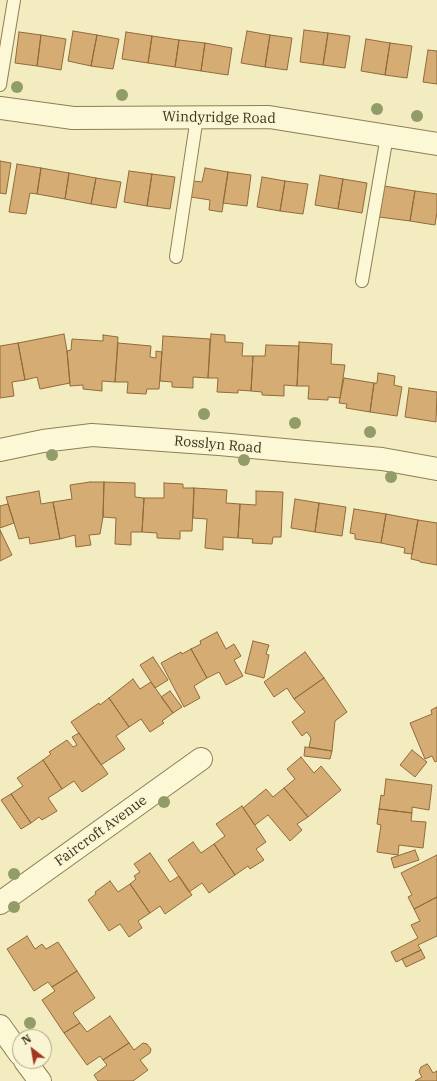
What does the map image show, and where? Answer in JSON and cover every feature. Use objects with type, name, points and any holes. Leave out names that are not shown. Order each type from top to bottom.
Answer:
[{"type":"street","name":"Windyridge Road","points":[[0,108],[72,118],[268,117],[437,144]]},
{"type":"street","name":"Rosslyn Road","points":[[0,450],[43,440],[92,436],[219,444],[382,459],[437,469]]},
{"type":"street","name":"Faircroft Avenue","points":[[0,903],[201,759]]},
{"type":"street","points":[[0,1026],[12,1043]]},
{"type":"street","points":[[31,1069],[40,1081]]},
{"type":"lane","points":[[0,85],[14,0]]},
{"type":"lane","points":[[176,257],[197,117]]},
{"type":"lane","points":[[362,281],[387,136]]},
{"type":"building","points":[[304,30],[328,33],[323,65],[300,62]]},
{"type":"building","points":[[73,31],[97,35],[91,66],[68,61]]},
{"type":"building","points":[[247,31],[270,35],[265,67],[241,63]]},
{"type":"building","points":[[19,32],[41,35],[37,66],[15,63]]},
{"type":"building","points":[[126,32],[152,36],[148,63],[122,59]]},
{"type":"building","points":[[328,33],[350,36],[345,68],[323,65]]},
{"type":"building","points":[[41,35],[66,39],[61,70],[37,66]]},
{"type":"building","points":[[97,35],[119,39],[113,69],[91,66]]},
{"type":"building","points":[[270,35],[292,38],[287,70],[265,67]]},
{"type":"building","points":[[152,36],[179,40],[175,67],[148,63]]},
{"type":"building","points":[[366,39],[390,43],[385,75],[361,71]]},
{"type":"building","points":[[179,40],[205,43],[201,71],[175,67]]},
{"type":"building","points":[[205,43],[232,48],[228,75],[201,71]]},
{"type":"building","points":[[390,43],[412,46],[407,78],[385,75]]},
{"type":"building","points":[[428,50],[437,51],[437,84],[423,82]]},
{"type":"building","points":[[0,161],[11,163],[6,194],[0,193]]},
{"type":"building","points":[[17,164],[41,168],[37,194],[30,193],[26,214],[9,212]]},
{"type":"building","points":[[41,168],[69,173],[65,199],[37,194]]},
{"type":"building","points":[[205,168],[228,172],[222,212],[209,210],[210,200],[191,197],[193,181],[202,182]]},
{"type":"building","points":[[129,171],[152,174],[147,206],[124,202]]},
{"type":"building","points":[[228,172],[251,175],[247,206],[223,203]]},
{"type":"building","points":[[69,173],[96,178],[91,204],[65,199]]},
{"type":"building","points":[[152,174],[175,177],[170,209],[147,206]]},
{"type":"building","points":[[320,175],[343,179],[338,209],[315,205]]},
{"type":"building","points":[[262,177],[285,181],[280,211],[257,207]]},
{"type":"building","points":[[96,178],[121,182],[116,208],[91,204]]},
{"type":"building","points":[[343,179],[367,183],[362,213],[338,209]]},
{"type":"building","points":[[285,181],[308,184],[303,214],[280,211]]},
{"type":"building","points":[[384,186],[415,191],[410,221],[379,217]]},
{"type":"building","points":[[415,191],[437,194],[435,225],[410,221]]},
{"type":"building","points":[[64,334],[70,383],[40,389],[37,377],[25,380],[18,343]]},
{"type":"building","points":[[211,334],[225,335],[225,342],[243,343],[242,356],[253,356],[251,391],[238,390],[238,393],[217,392],[218,378],[208,378]]},
{"type":"building","points":[[103,335],[118,337],[115,382],[102,381],[102,391],[83,389],[83,385],[70,386],[67,351],[71,350],[72,339],[103,341]]},
{"type":"building","points":[[163,336],[210,339],[208,378],[193,377],[193,388],[172,387],[172,382],[160,381]]},
{"type":"building","points":[[299,342],[332,344],[331,364],[345,365],[340,398],[328,397],[328,400],[308,399],[309,386],[297,386]]},
{"type":"building","points":[[18,343],[25,380],[12,382],[14,396],[0,398],[0,346]]},
{"type":"building","points":[[118,343],[151,346],[150,357],[156,358],[156,351],[162,352],[159,389],[147,389],[146,394],[127,393],[128,382],[115,382]]},
{"type":"building","points":[[266,345],[299,346],[297,386],[284,385],[284,396],[262,395],[262,392],[251,391],[253,356],[265,356]]},
{"type":"building","points":[[378,373],[395,376],[394,385],[402,387],[397,416],[370,412],[374,383],[377,383]]},
{"type":"building","points":[[344,378],[374,383],[370,412],[346,408],[347,404],[339,403]]},
{"type":"building","points":[[409,388],[437,392],[436,422],[405,417]]},
{"type":"building","points":[[90,482],[104,482],[103,517],[100,534],[89,535],[91,545],[76,547],[75,535],[60,539],[53,502],[72,499],[70,485]]},
{"type":"building","points":[[104,482],[135,483],[135,497],[144,498],[142,532],[131,532],[131,545],[115,544],[116,518],[103,517]]},
{"type":"building","points":[[164,483],[183,484],[183,488],[194,488],[192,531],[180,531],[180,539],[157,538],[157,533],[142,532],[144,498],[164,498]]},
{"type":"building","points":[[194,488],[227,490],[226,503],[240,504],[238,538],[223,537],[223,550],[205,548],[207,519],[193,518]]},
{"type":"building","points":[[39,491],[41,504],[53,502],[60,539],[30,544],[29,537],[19,539],[6,497]]},
{"type":"building","points":[[256,491],[283,492],[281,537],[273,537],[272,544],[252,543],[253,539],[238,538],[240,504],[256,505]]},
{"type":"building","points":[[295,499],[319,503],[315,532],[291,528]]},
{"type":"building","points":[[319,503],[346,507],[342,536],[315,532]]},
{"type":"building","points":[[8,504],[14,523],[0,528],[0,506]]},
{"type":"building","points":[[354,509],[386,514],[381,543],[355,539],[355,534],[350,533]]},
{"type":"building","points":[[386,514],[418,520],[412,554],[404,553],[405,548],[381,543]]},
{"type":"building","points":[[418,520],[437,523],[437,565],[411,559]]},
{"type":"building","points":[[0,530],[12,555],[0,561]]},
{"type":"building","points":[[217,632],[226,649],[234,644],[241,656],[234,660],[243,676],[226,685],[219,672],[207,678],[191,649],[201,644],[200,641]]},
{"type":"building","points":[[253,641],[269,645],[266,654],[269,655],[264,678],[245,673]]},
{"type":"building","points":[[191,649],[207,678],[194,686],[200,698],[184,707],[161,663],[181,652],[182,654]]},
{"type":"building","points":[[305,652],[324,678],[294,699],[287,688],[274,697],[264,682]]},
{"type":"building","points":[[153,657],[168,680],[155,688],[140,665]]},
{"type":"building","points":[[324,678],[347,712],[335,721],[332,751],[309,747],[311,738],[307,732],[302,736],[292,722],[305,712],[294,699]]},
{"type":"building","points":[[133,679],[140,689],[151,682],[173,713],[162,721],[164,723],[150,732],[141,719],[129,727],[109,698]]},
{"type":"building","points":[[170,691],[182,707],[173,713],[161,697]]},
{"type":"building","points":[[109,698],[129,727],[116,736],[125,749],[101,765],[71,722]]},
{"type":"building","points":[[437,707],[437,761],[435,762],[432,756],[425,759],[410,723],[432,714],[431,710]]},
{"type":"building","points":[[79,733],[108,774],[82,792],[74,781],[62,789],[43,760],[51,754],[49,752],[67,740],[73,747],[77,745],[72,737]]},
{"type":"building","points":[[305,747],[332,751],[330,759],[304,756]]},
{"type":"building","points":[[412,750],[427,762],[415,777],[400,765]]},
{"type":"building","points":[[301,757],[314,773],[321,766],[341,790],[308,817],[284,788],[295,779],[287,769]]},
{"type":"building","points":[[43,760],[62,789],[48,798],[57,811],[42,820],[39,817],[31,823],[11,794],[23,786],[17,778]]},
{"type":"building","points":[[386,779],[432,785],[429,810],[412,807],[412,813],[379,809],[381,795],[384,796]]},
{"type":"building","points":[[284,788],[308,817],[297,824],[302,830],[290,841],[268,815],[255,825],[243,808],[266,789],[273,797]]},
{"type":"building","points":[[11,794],[31,823],[21,829],[1,800]]},
{"type":"building","points":[[242,806],[266,842],[256,849],[264,860],[250,869],[248,866],[235,875],[214,844],[225,836],[216,824]]},
{"type":"building","points":[[379,809],[412,813],[411,821],[426,822],[423,848],[399,845],[398,855],[377,852],[381,825],[377,824]]},
{"type":"building","points":[[193,842],[201,853],[214,844],[235,875],[209,893],[202,883],[189,892],[168,860]]},
{"type":"building","points":[[415,850],[419,860],[394,868],[391,858]]},
{"type":"building","points":[[150,853],[170,882],[179,876],[192,895],[165,914],[160,906],[150,913],[130,884],[136,879],[134,876],[140,872],[134,864]]},
{"type":"building","points":[[437,855],[437,897],[414,909],[408,897],[412,895],[401,873]]},
{"type":"building","points":[[110,881],[118,892],[130,884],[150,913],[138,921],[142,928],[129,937],[120,924],[109,931],[88,900],[96,894],[95,892]]},
{"type":"building","points":[[437,897],[437,936],[418,945],[421,950],[396,962],[391,952],[418,938],[411,925],[420,921],[414,909]]},
{"type":"building","points":[[27,936],[35,949],[42,944],[46,949],[58,942],[77,971],[52,987],[48,982],[34,991],[7,949]]},
{"type":"building","points":[[421,950],[425,958],[406,967],[402,959]]},
{"type":"building","points":[[77,971],[95,998],[73,1013],[80,1023],[64,1033],[42,1000],[55,991],[52,987]]},
{"type":"building","points":[[110,1016],[129,1043],[103,1060],[100,1056],[87,1065],[64,1033],[80,1023],[87,1032]]},
{"type":"building","points":[[129,1043],[134,1050],[143,1043],[147,1044],[151,1049],[150,1053],[140,1060],[148,1070],[133,1081],[98,1081],[94,1075],[107,1065],[103,1060]]},
{"type":"building","points":[[427,1064],[433,1073],[437,1071],[437,1081],[415,1081],[422,1077],[419,1072],[421,1067]]}]
